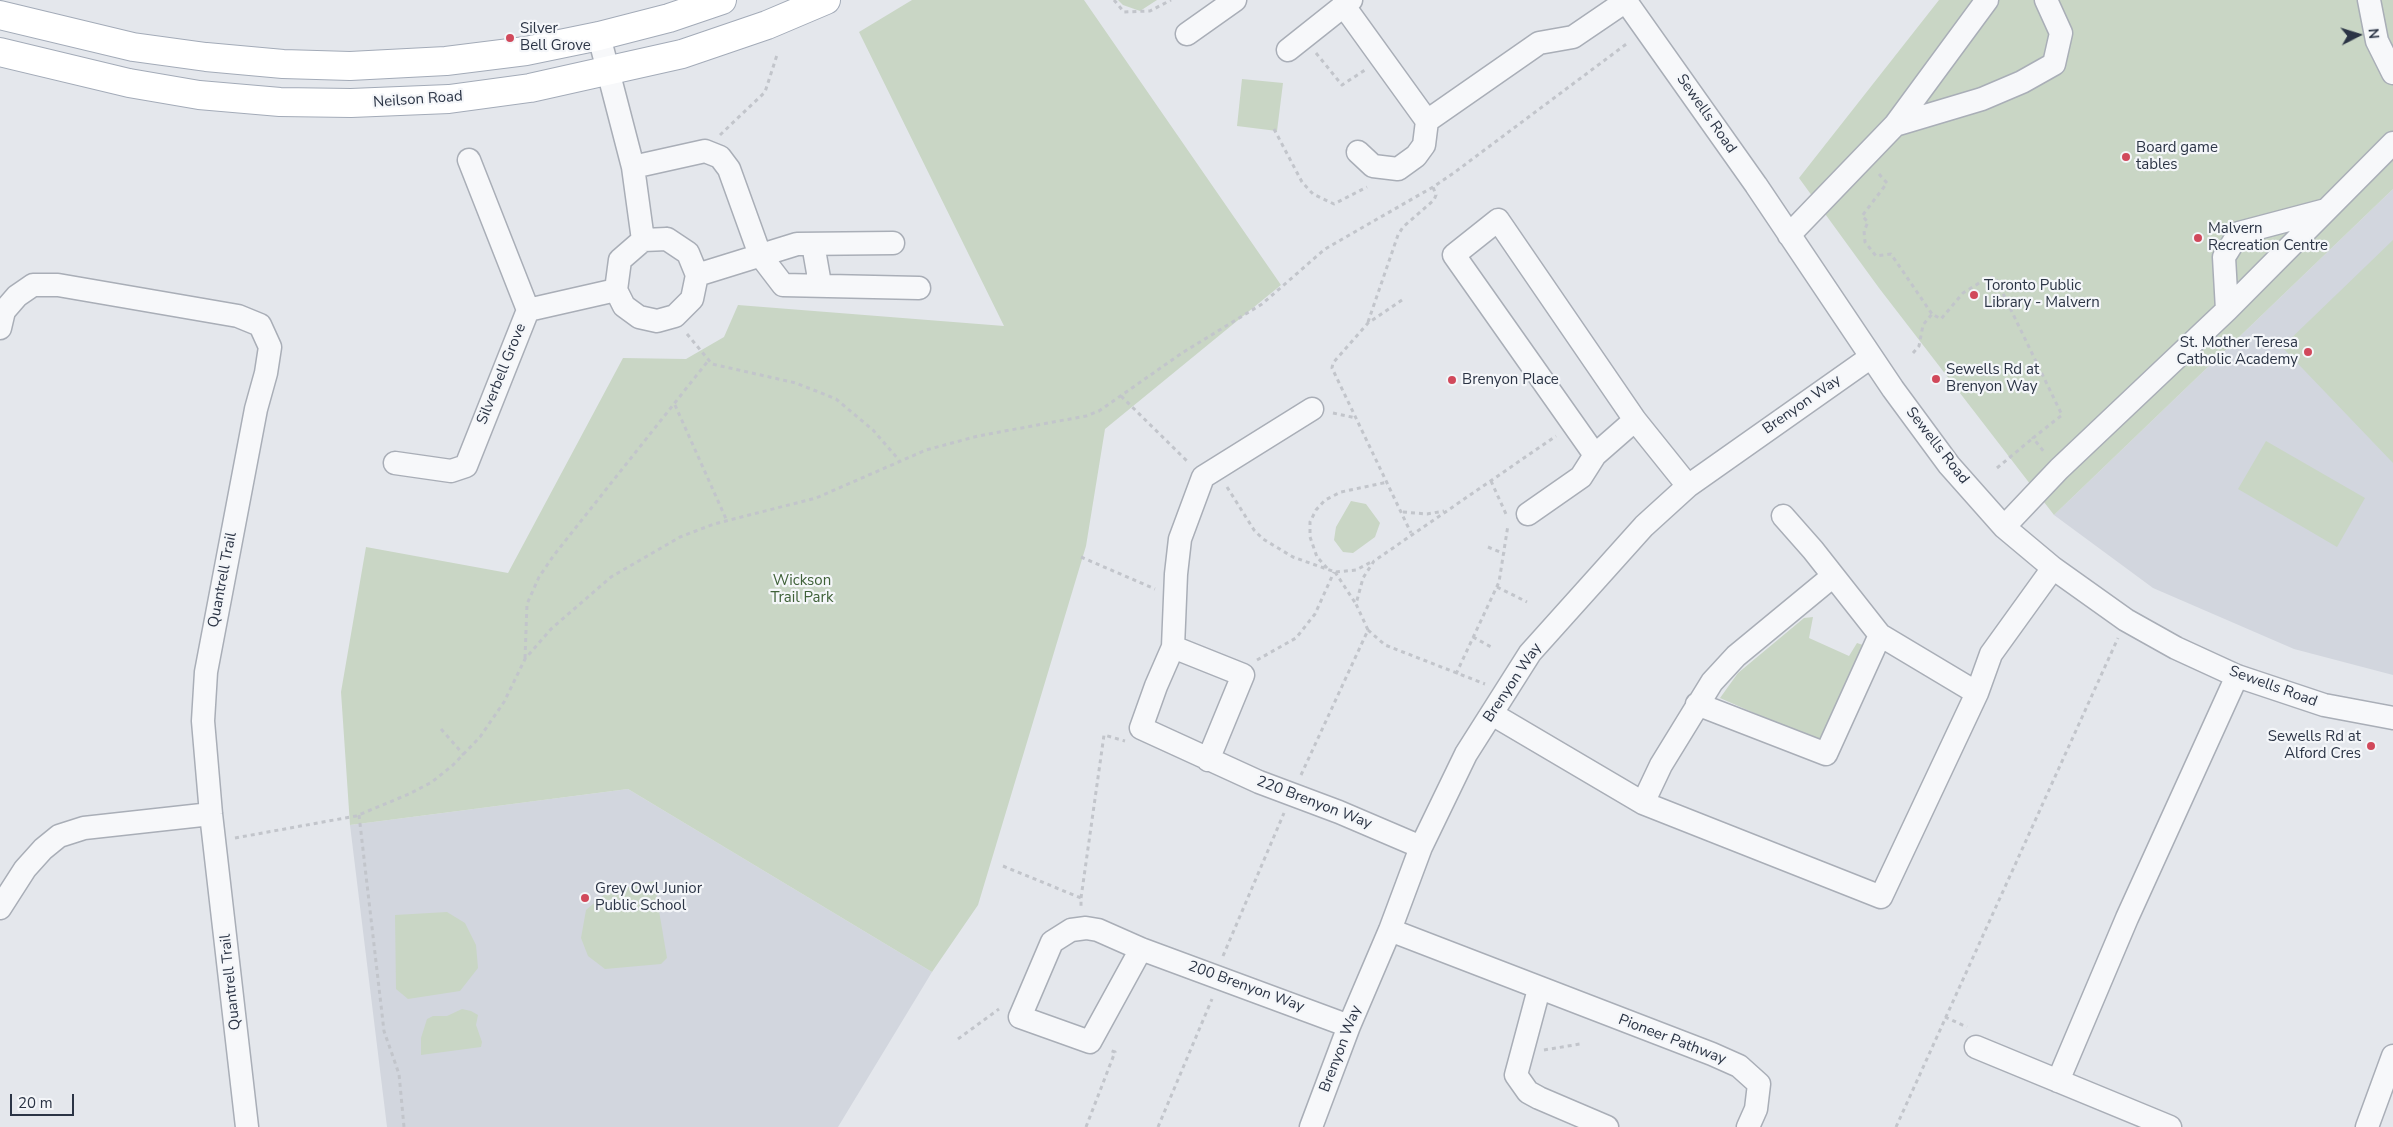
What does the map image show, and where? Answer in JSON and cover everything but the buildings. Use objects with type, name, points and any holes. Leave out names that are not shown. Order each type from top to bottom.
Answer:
[{"type":"main road","points":[[0,14],[133,47],[206,57],[350,66],[446,61],[526,51],[599,36],[669,18],[722,0]]},
{"type":"main road","name":"Neilson Road","points":[[0,52],[129,83],[199,95],[280,102],[351,103],[449,99],[530,88],[682,54],[768,24],[826,0]]},
{"type":"street","points":[[1187,34],[1235,0]]},
{"type":"street","points":[[1427,120],[1540,43],[1573,37],[1626,0]]},
{"type":"street","name":"Sewells Road","points":[[1626,0],[1852,325],[1871,357],[1949,465],[2004,527],[2054,568],[2126,620],[2176,648],[2237,676],[2324,705],[2393,718]]},
{"type":"street","points":[[1789,235],[1895,125],[1987,0]]},
{"type":"street","points":[[1895,125],[1982,99],[2022,82],[2054,64],[2061,33],[2046,0]]},
{"type":"street","points":[[2369,0],[2378,41],[2393,73]]},
{"type":"street","points":[[1296,44],[1347,3],[1382,58],[1427,120],[1424,145],[1416,156],[1398,169],[1373,166],[1358,152]]},
{"type":"street","points":[[599,36],[633,167],[643,240]]},
{"type":"street","points":[[2004,527],[2058,469],[2226,310],[2393,143]]},
{"type":"street","points":[[633,167],[706,152],[720,157],[728,169],[760,255],[783,285],[820,284],[919,288]]},
{"type":"street","name":"Silverbell Grove","points":[[395,463],[451,471],[466,466],[528,310],[469,160]]},
{"type":"street","points":[[2226,310],[2224,257],[2238,233],[2326,209]]},
{"type":"street","points":[[1595,455],[1454,255],[1498,220],[1635,420],[1688,486]]},
{"type":"street","points":[[643,240],[667,240],[688,253],[697,275],[692,299],[675,316],[657,321],[639,317],[624,306],[616,290],[620,260],[643,240]]},
{"type":"street","points":[[697,275],[797,244],[893,243]]},
{"type":"street","points":[[814,244],[820,284]]},
{"type":"street","name":"Quantrell Trail","points":[[0,328],[4,311],[17,296],[33,284],[58,285],[238,316],[260,325],[270,347],[266,373],[256,409],[206,672],[203,721],[211,814],[247,1127]]},
{"type":"street","points":[[528,310],[616,290]]},
{"type":"street","name":"Brenyon Way","points":[[1311,1127],[1349,1026],[1390,930],[1421,847],[1462,762],[1505,690],[1530,653],[1644,526],[1688,486],[1871,357]]},
{"type":"street","points":[[1141,728],[1173,647],[1175,593],[1180,540],[1209,473],[1312,409]]},
{"type":"street","points":[[1528,514],[1581,478],[1595,455],[1635,420]]},
{"type":"street","points":[[1783,516],[1813,550],[1880,634],[1977,693]]},
{"type":"street","points":[[1492,714],[1643,803],[1881,897],[1977,693],[1991,654],[2054,568]]},
{"type":"street","points":[[1643,803],[1661,766],[1712,682],[1736,656],[1833,576]]},
{"type":"street","points":[[1697,704],[1826,754],[1880,634]]},
{"type":"street","points":[[1173,647],[1243,675],[1208,760]]},
{"type":"street","points":[[2058,1081],[2127,918],[2237,676]]},
{"type":"street","name":"220 Brenyon Way","points":[[1141,728],[1259,782],[1421,847]]},
{"type":"street","points":[[0,908],[25,870],[43,849],[59,836],[84,828],[211,814]]},
{"type":"street","points":[[1080,928],[1062,934],[1052,942],[1020,1017],[1090,1042],[1142,949]]},
{"type":"street","name":"200 Brenyon Way","points":[[1080,928],[1095,929],[1142,949],[1349,1026]]},
{"type":"street","name":"Pioneer Pathway","points":[[1390,930],[1739,1066],[1759,1084],[1756,1109],[1748,1127]]},
{"type":"street","points":[[1539,989],[1516,1076],[1528,1092],[1607,1127]]},
{"type":"street","points":[[1976,1047],[2170,1127]]},
{"type":"street","points":[[2367,1127],[2393,1056]]},
{"type":"path","points":[[1114,0],[1124,12],[1150,11],[1171,0]]},
{"type":"path","points":[[215,841],[359,815],[419,789],[443,774],[480,737],[501,707],[524,659],[550,629],[611,577],[680,537],[727,521],[816,498],[899,460],[926,450],[978,436],[1091,415],[1182,353],[1262,304],[1325,249],[1433,187],[1646,29]]},
{"type":"path","points":[[1296,44],[1342,85],[1382,58]]},
{"type":"path","points":[[706,152],[765,92],[777,55]]},
{"type":"path","points":[[1274,129],[1304,184],[1313,194],[1329,203],[1344,200],[1398,169]]},
{"type":"path","points":[[1879,174],[1887,183],[1862,216],[1868,222],[1864,231],[1865,242],[1876,256],[1891,254],[1932,314],[1941,319],[1963,293],[1984,280],[1995,277],[2062,415],[1997,468]]},
{"type":"path","points":[[1368,323],[1398,235],[1403,227],[1434,200],[1436,195],[1433,187]]},
{"type":"path","points":[[1402,300],[1368,323],[1333,363],[1332,371],[1388,482],[1411,533]]},
{"type":"path","points":[[1913,353],[1918,346],[1923,325],[1932,314]]},
{"type":"path","points":[[675,316],[708,361],[718,366],[803,385],[830,397],[846,406],[873,430],[899,460]]},
{"type":"path","points":[[524,659],[526,610],[531,593],[539,577],[560,547],[675,405],[708,361]]},
{"type":"path","points":[[1121,396],[1209,473],[1263,539],[1293,558],[1335,572],[1356,570],[1374,561],[1411,533],[1451,509],[1573,424]]},
{"type":"path","points":[[675,405],[727,521]]},
{"type":"path","points":[[2033,438],[2058,469]]},
{"type":"path","points":[[1456,674],[1497,587],[1505,554],[1508,521],[1490,481]]},
{"type":"path","points":[[1388,482],[1341,492],[1325,500],[1316,510],[1310,527],[1312,545],[1321,562],[1335,572],[1356,604],[1368,630],[1385,645],[1456,674],[1505,690]]},
{"type":"path","points":[[1402,512],[1427,514],[1451,509]]},
{"type":"path","points":[[1488,547],[1505,554]]},
{"type":"path","points":[[1081,557],[1160,591],[1175,593]]},
{"type":"path","points":[[1356,604],[1363,578],[1374,561]]},
{"type":"path","points":[[1243,675],[1259,658],[1296,638],[1315,614],[1335,572]]},
{"type":"path","points":[[1497,587],[1527,602]]},
{"type":"path","points":[[1896,1127],[2126,620]]},
{"type":"path","points":[[1158,1127],[1217,988],[1216,975],[1292,794],[1368,630]]},
{"type":"path","points":[[1474,637],[1493,648]]},
{"type":"path","points":[[1080,928],[1081,898],[1104,735],[1125,741],[1141,728]]},
{"type":"path","points":[[441,729],[464,755]]},
{"type":"path","points":[[359,815],[385,1036],[399,1074],[404,1127]]},
{"type":"path","points":[[1002,866],[1081,898]]},
{"type":"path","points":[[958,1039],[1002,1007]]},
{"type":"path","points":[[1086,1127],[1115,1052],[1090,1042]]},
{"type":"path","points":[[1521,1053],[1580,1044]]},
{"type":"shaded area","name":"St. Mother Teresa Catholic Academy","points":[[2393,189],[2393,675],[2294,649],[2153,588],[2054,515]]},
{"type":"shaded area","name":"Grey Owl Junior Public School","points":[[628,789],[932,972],[838,1127],[387,1127],[350,825]]},
{"type":"green space","name":"Wickson Trail Park","points":[[912,0],[1084,0],[1281,285],[1105,429],[1086,546],[978,905],[932,972],[628,789],[350,825],[341,692],[366,547],[508,573],[623,358],[686,359],[724,337],[738,305],[1004,326],[859,32]]},
{"type":"green space","points":[[1118,0],[1157,0],[1140,11],[1123,5]]},
{"type":"green space","points":[[1939,0],[2393,0],[2393,189],[2054,515],[1879,288],[1799,178]]},
{"type":"green space","points":[[1242,79],[1283,83],[1277,131],[1237,126]]},
{"type":"green space","points":[[2393,240],[2393,463],[2282,347]]},
{"type":"green space","points":[[2266,441],[2365,498],[2337,547],[2238,489]]},
{"type":"green space","points":[[1351,501],[1366,504],[1380,523],[1375,537],[1353,553],[1343,552],[1334,540],[1336,527]]},
{"type":"green space","points":[[1813,617],[1809,638],[1849,656],[1857,643],[1863,645],[1826,734],[1818,741],[1720,698],[1738,673],[1804,618]]},
{"type":"green space","points":[[654,881],[667,958],[661,964],[605,969],[588,956],[581,938],[586,910],[607,892]]},
{"type":"green space","points":[[447,912],[465,923],[476,945],[478,968],[460,991],[408,999],[396,989],[395,915]]},
{"type":"green space","points":[[462,1009],[478,1015],[476,1025],[482,1042],[481,1047],[421,1055],[421,1038],[427,1019],[433,1016],[447,1016]]},
{"type":"place","name":"Silver Bell Grove","points":[[510,38]]},
{"type":"place","name":"Board game tables","points":[[2126,157]]},
{"type":"place","name":"Malvern Recreation Centre","points":[[2198,238]]},
{"type":"place","name":"Toronto Public Library - Malvern","points":[[1974,295]]},
{"type":"place","name":"St. Mother Teresa Catholic Academy","points":[[2308,352]]},
{"type":"place","name":"Sewells Rd at Brenyon Way","points":[[1936,379]]},
{"type":"place","name":"Brenyon Place","points":[[1452,380]]},
{"type":"place","name":"Sewells Rd at Alford Cres","points":[[2371,746]]},
{"type":"place","name":"Grey Owl Junior Public School","points":[[585,898]]}]
